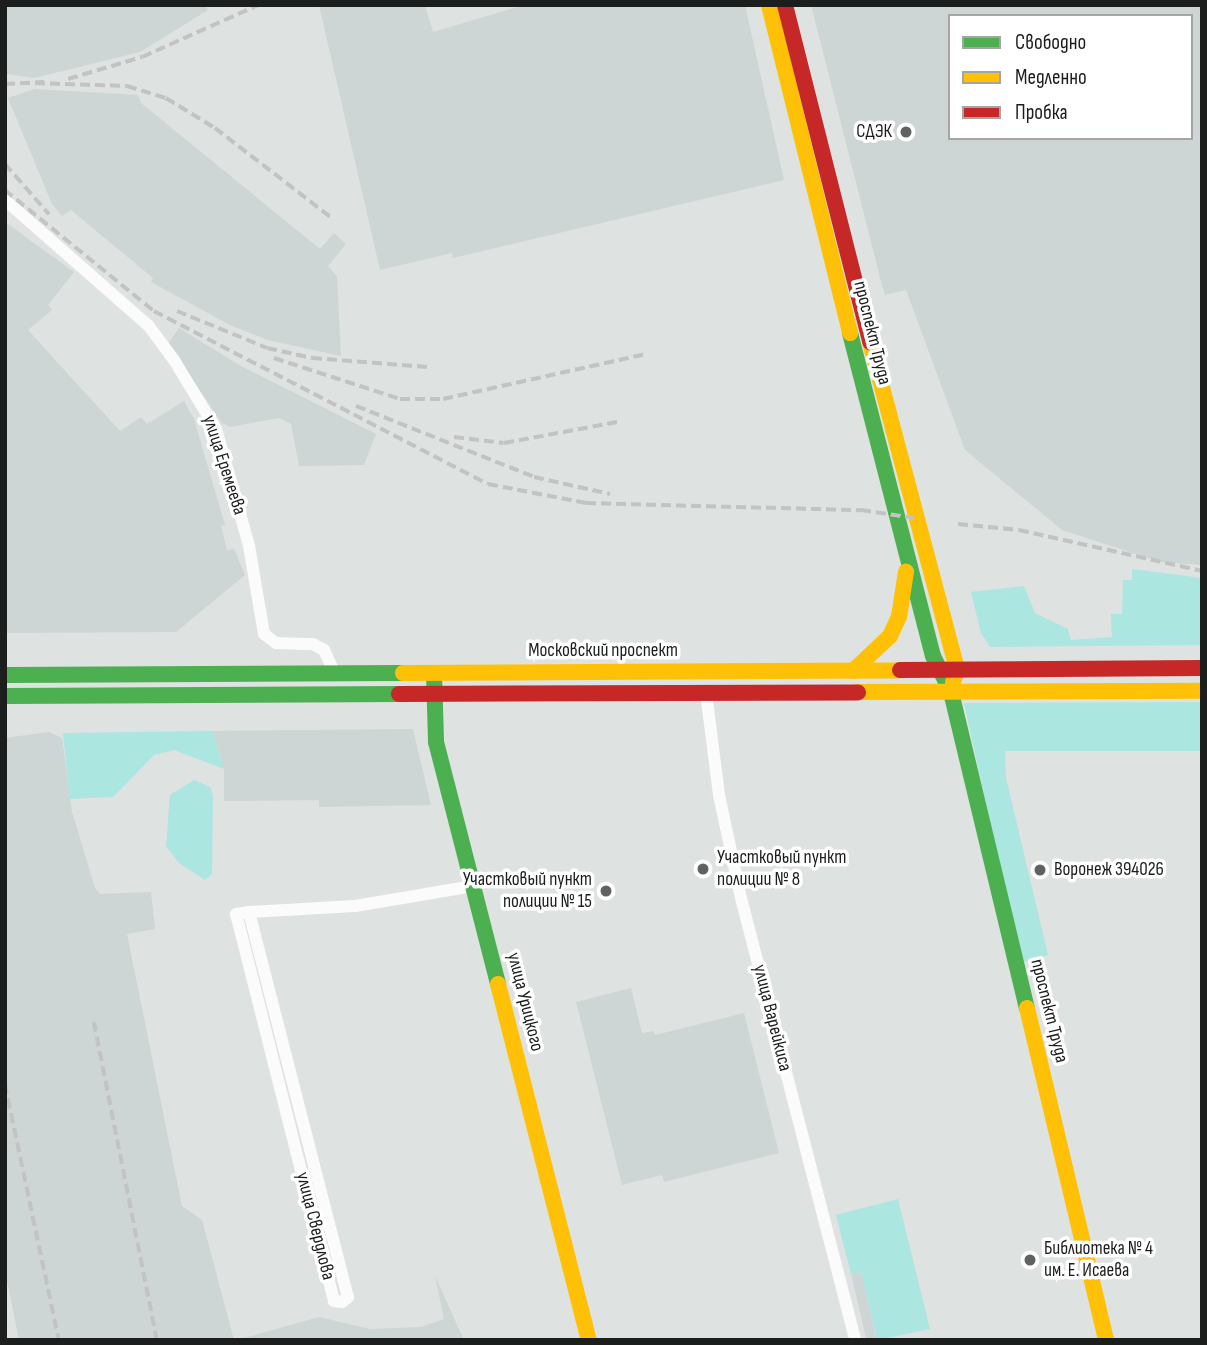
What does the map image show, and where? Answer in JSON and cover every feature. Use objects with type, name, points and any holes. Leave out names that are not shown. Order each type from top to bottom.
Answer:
[{"type":"main road","name":"проспект Труда","points":[[769,5],[906,558],[940,670],[951,692],[1106,1340]]},
{"type":"main road","name":"проспект Труда","points":[[785,5],[930,581],[957,670]]},
{"type":"main road","points":[[853,671],[890,636],[905,593],[906,558]]},
{"type":"main road","name":"Московский проспект","points":[[5,675],[1202,668]]},
{"type":"main road","points":[[951,692],[957,670]]},
{"type":"main road","name":"улица Урицкого","points":[[434,673],[436,742],[589,1340]]},
{"type":"main road","points":[[5,696],[1202,691]]},
{"type":"street","name":"улица Еремеева","points":[[5,200],[148,325],[174,360],[216,429],[249,546],[264,634],[276,643],[313,644],[324,650],[335,674]]},
{"type":"street","name":"улица Варейкиса","points":[[706,693],[719,795],[741,898],[855,1340]]},
{"type":"street","points":[[243,913],[355,905],[473,886]]},
{"type":"street","name":"улица Свердлова","points":[[243,913],[348,1297],[342,1302],[334,1301],[243,913]]},
{"type":"shaded area","points":[[5,5],[205,5],[208,10],[140,52],[34,78],[7,74]]},
{"type":"shaded area","points":[[319,5],[425,5],[433,32],[524,5],[745,5],[784,180],[453,258],[452,253],[380,270]]},
{"type":"shaded area","points":[[811,5],[1202,5],[1202,565],[1161,562],[1062,530],[965,450],[906,290],[885,295]]},
{"type":"shaded area","points":[[35,89],[138,95],[141,103],[320,249],[334,233],[346,244],[328,266],[337,277],[341,356],[268,340],[232,326],[151,282],[153,278],[71,210],[62,216],[52,204],[8,98]]},
{"type":"shaded area","points":[[5,222],[74,272],[48,305],[52,310],[28,330],[120,431],[141,417],[147,424],[184,401],[194,419],[225,525],[221,526],[227,550],[234,549],[245,575],[176,632],[5,633]]},
{"type":"shaded area","points":[[179,328],[241,366],[376,434],[364,465],[299,466],[291,424],[279,418],[230,427],[222,423],[168,344]]},
{"type":"shaded area","points":[[1132,569],[1202,578],[1202,645],[990,647],[981,633],[971,592],[1024,586],[1035,613],[1068,629],[1071,640],[1112,637],[1111,614],[1122,614],[1123,580],[1132,580]]},
{"type":"shaded area","points":[[1202,702],[1202,751],[1005,751],[1006,778],[1048,955],[1021,963],[964,703]]},
{"type":"shaded area","points":[[413,729],[431,805],[319,807],[319,800],[224,801],[224,769],[213,731]]},
{"type":"shaded area","points":[[213,731],[224,769],[174,750],[154,755],[113,797],[70,799],[63,733]]},
{"type":"shaded area","points":[[49,732],[62,738],[72,812],[95,888],[100,894],[151,892],[155,929],[127,934],[182,1206],[202,1220],[234,1340],[19,1340],[5,1270],[5,738]]},
{"type":"shaded area","points":[[194,780],[210,787],[213,796],[212,874],[205,880],[179,863],[166,846],[170,795]]},
{"type":"shaded area","points":[[631,988],[642,1033],[653,1031],[655,1035],[744,1013],[779,1153],[664,1182],[662,1175],[622,1185],[576,1002]]},
{"type":"shaded area","points":[[898,1199],[930,1329],[877,1340],[861,1272],[851,1274],[836,1215]]},
{"type":"shaded area","points":[[861,1272],[877,1340],[866,1340],[851,1274]]},
{"type":"shaded area","points":[[435,1276],[464,1340],[237,1340],[319,1317],[370,1329],[421,1327],[444,1319]]},
{"type":"railway","points":[[68,79],[142,57],[258,5]]},
{"type":"railway","points":[[5,84],[44,82]]},
{"type":"railway","points":[[35,83],[127,86],[166,98],[215,128],[333,219]]},
{"type":"railway","points":[[5,164],[49,214]]},
{"type":"railway","points":[[5,190],[154,311],[488,484],[586,503],[861,510],[914,518]]},
{"type":"railway","points":[[177,311],[267,348],[312,358],[428,367]]},
{"type":"railway","points":[[274,358],[400,399],[443,399],[646,354]]},
{"type":"railway","points":[[356,406],[534,477],[610,494]]},
{"type":"railway","points":[[454,437],[504,443],[617,422]]},
{"type":"railway","points":[[958,524],[1019,530],[1202,571]]},
{"type":"railway","points":[[94,1022],[157,1340]]},
{"type":"railway","points":[[5,1084],[59,1340]]},
{"type":"traffic: fast","points":[[850,333],[933,656],[951,692],[1027,1008]]},
{"type":"traffic: fast","points":[[5,675],[403,673]]},
{"type":"traffic: fast","points":[[434,673],[436,742],[498,984]]},
{"type":"traffic: fast","points":[[5,696],[399,694]]},
{"type":"traffic: slow","points":[[769,5],[850,333]]},
{"type":"traffic: slow","points":[[870,342],[957,670],[953,682]]},
{"type":"traffic: slow","points":[[853,671],[890,636],[899,617],[906,572]]},
{"type":"traffic: slow","points":[[403,673],[900,670]]},
{"type":"traffic: slow","points":[[858,692],[1202,691]]},
{"type":"traffic: slow","points":[[498,984],[589,1340]]},
{"type":"traffic: slow","points":[[1027,1008],[1106,1340]]},
{"type":"traffic: jam","points":[[785,5],[870,342]]},
{"type":"traffic: jam","points":[[900,670],[1202,668]]},
{"type":"traffic: jam","points":[[399,694],[858,692]]},
{"type":"place","name":"СДЭК","points":[[906,132]]},
{"type":"place","name":"Участковый пункт полиции № 8","points":[[703,869]]},
{"type":"place","name":"Воронеж 394026","points":[[1040,870]]},
{"type":"place","name":"Участковый пункт полиции № 15","points":[[606,891]]},
{"type":"place","name":"Библиотека № 4 им. Е. Исаева","points":[[1030,1260]]}]
